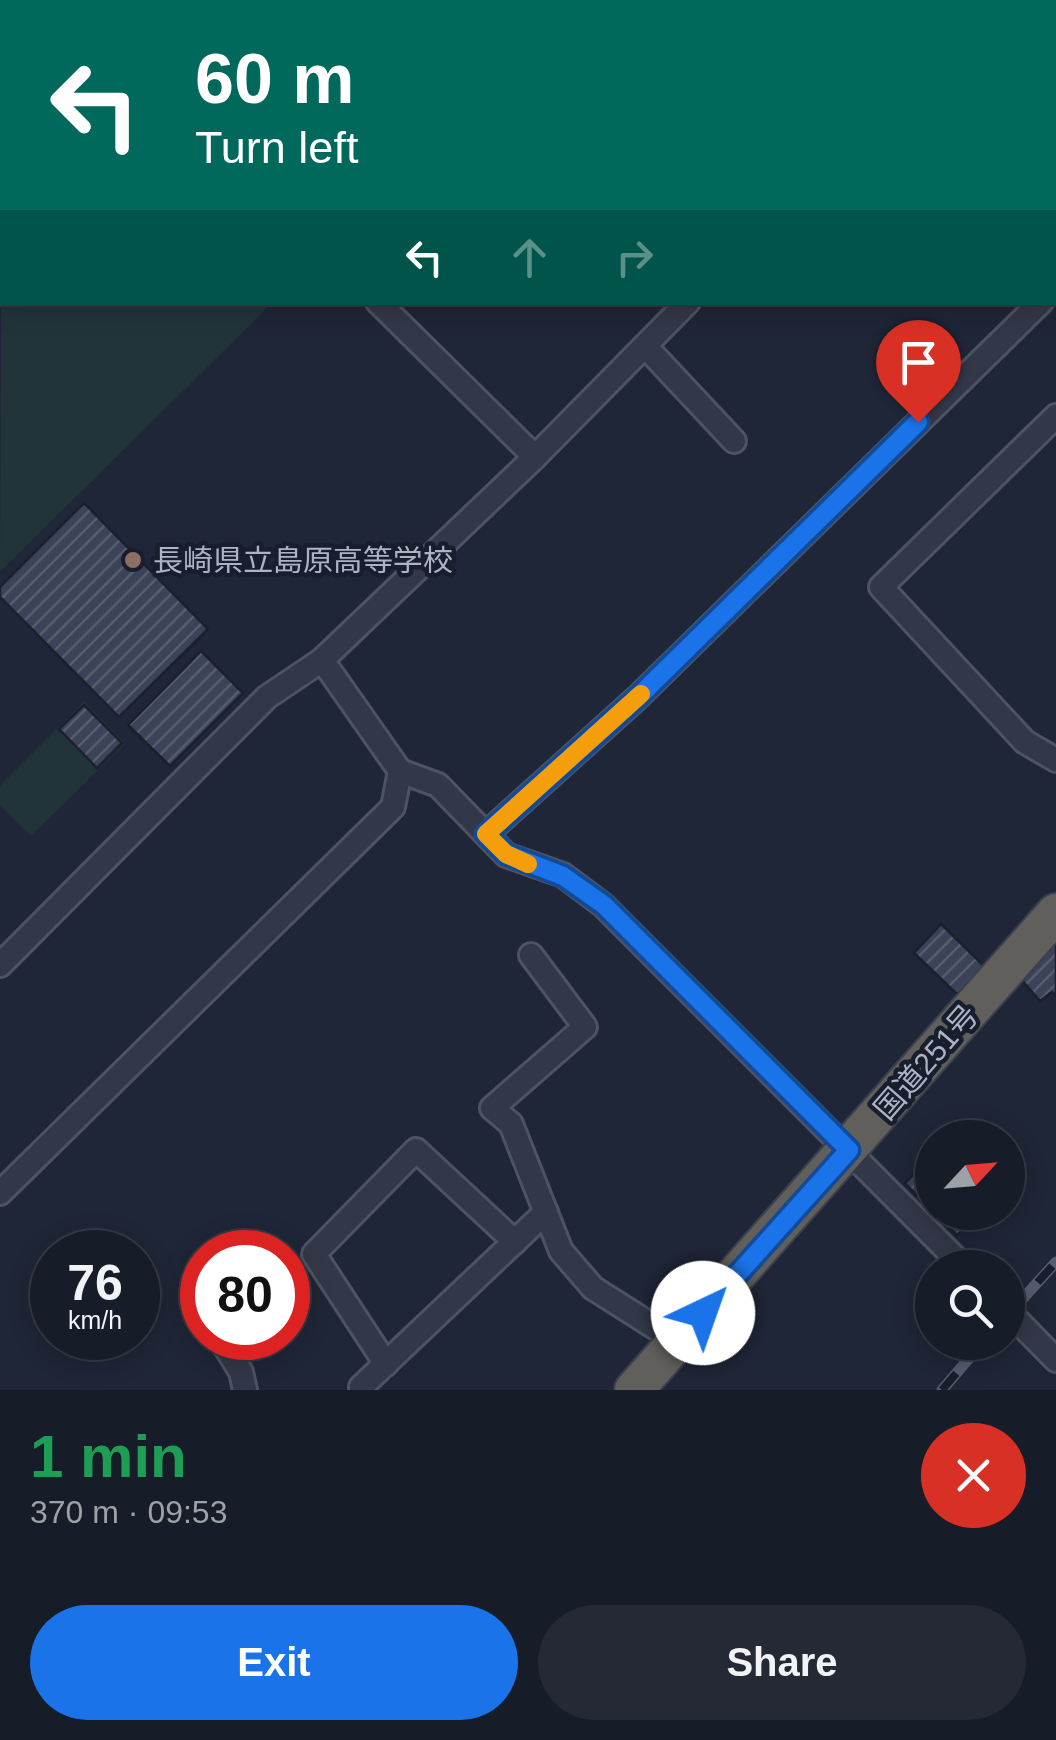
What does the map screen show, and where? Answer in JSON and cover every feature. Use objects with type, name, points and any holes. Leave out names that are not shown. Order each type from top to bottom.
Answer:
[{"type":"highway","name":"国道251号","points":[[634,1390],[1056,913]]},
{"type":"street","points":[[381,305],[535,457]]},
{"type":"street","points":[[0,965],[266,697],[322,660],[535,457],[685,305]]},
{"type":"street","points":[[486,834],[637,698],[1038,305]]},
{"type":"street","points":[[645,346],[734,442]]},
{"type":"street","points":[[1056,416],[882,587],[1025,742],[1056,760]]},
{"type":"street","points":[[322,660],[400,771],[438,785],[506,854],[563,876],[604,905],[946,1250]]},
{"type":"street","points":[[0,1192],[393,807],[400,771]]},
{"type":"street","points":[[530,954],[584,1026],[492,1108],[511,1124],[562,1251],[593,1288],[678,1342]]},
{"type":"street","points":[[386,1364],[314,1254],[416,1150],[515,1242]]},
{"type":"street","points":[[360,1388],[546,1212]]},
{"type":"street","points":[[1025,1328],[1056,1360]]},
{"type":"street","points":[[234,1360],[245,1390]]},
{"type":"shaded area","points":[[1,305],[270,305],[0,572]]},
{"type":"shaded area","points":[[84,702],[125,743],[31,836],[0,805],[0,786]]},
{"type":"building","points":[[84,503],[208,629],[119,717],[0,597],[0,587]]},
{"type":"building","points":[[201,651],[243,693],[170,766],[128,725]]},
{"type":"building","points":[[84,705],[122,743],[97,768],[59,729]]},
{"type":"building","points":[[941,924],[984,966],[957,994],[914,953]]},
{"type":"building","points":[[1056,942],[1056,996],[1052,992],[1040,1001],[1020,978]]},
{"type":"building","points":[[915,1173],[915,1193],[905,1183]]},
{"type":"railway","points":[[1025,1296],[1056,1262]]},
{"type":"railway","points":[[942,1390],[968,1360]]},
{"type":"slow traffic","points":[[528,864],[506,854],[486,834],[641,694]]},
{"type":"place","name":"長崎県立島原高等学校","points":[[133,560]]},
{"type":"route","points":[[703,1313],[849,1150],[604,905],[552,870],[506,854],[486,834],[637,698],[918,422]]}]
